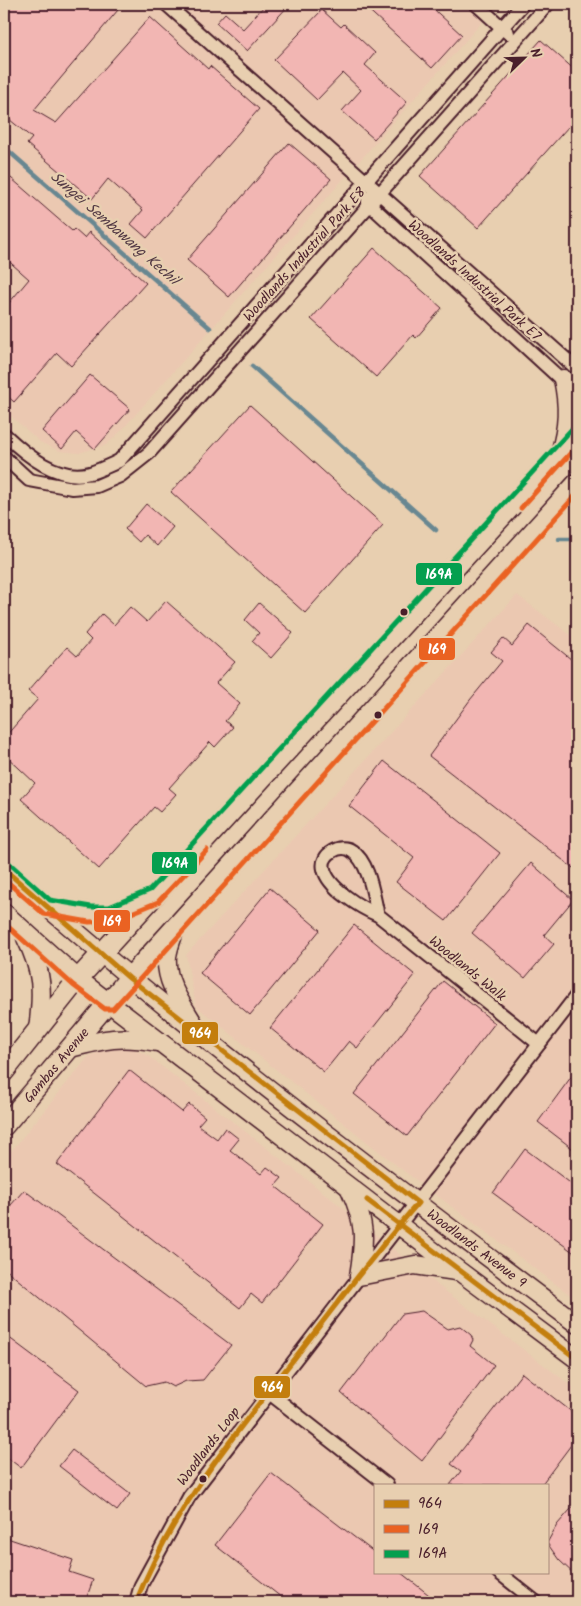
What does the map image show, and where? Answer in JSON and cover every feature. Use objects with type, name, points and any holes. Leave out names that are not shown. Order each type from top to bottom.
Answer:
[{"type":"main road","points":[[560,453],[567,431],[568,402],[562,379]]},
{"type":"main road","points":[[4,1072],[100,954],[577,435]]},
{"type":"main road","name":"Gambas Avenue","points":[[4,1126],[129,978],[577,483]]},
{"type":"main road","name":"Woodlands Avenue 9","points":[[4,869],[129,978],[577,1324]]},
{"type":"main road","points":[[47,907],[90,915],[111,914],[154,896]]},
{"type":"main road","name":"Woodlands Avenue 9","points":[[4,913],[78,979],[459,1271],[577,1358]]},
{"type":"main road","points":[[176,926],[167,957],[169,978],[176,996],[200,1034]]},
{"type":"main road","points":[[20,927],[37,960],[41,976],[43,998],[38,1029]]},
{"type":"main road","points":[[70,1048],[109,1039],[129,1037],[160,1042]]},
{"type":"main road","points":[[349,1186],[360,1209],[364,1226],[364,1246],[359,1276],[415,1265],[459,1271]]},
{"type":"street","name":"Woodlands Industrial Park E7","points":[[166,4],[577,369]]},
{"type":"street","points":[[476,4],[516,40]]},
{"type":"street","name":"Woodlands Industrial Park E8","points":[[4,434],[36,460],[62,473],[88,474],[119,461],[523,4]]},
{"type":"street","name":"Woodlands Industrial Park E8","points":[[4,457],[29,480],[62,488],[97,486],[120,476],[148,453],[548,4]]},
{"type":"street","points":[[367,182],[368,204]]},
{"type":"street","name":"Woodlands Industrial Park E7","points":[[368,204],[577,394]]},
{"type":"street","name":"Woodlands Walk","points":[[378,915],[368,875],[353,851],[345,848],[334,850],[327,855],[323,868],[329,881],[361,908],[378,915],[539,1044]]},
{"type":"street","points":[[418,1203],[577,995]]},
{"type":"street","name":"Woodlands Loop","points":[[136,1602],[141,1585],[188,1497],[268,1392],[418,1203]]},
{"type":"street","points":[[268,1392],[386,1484]]},
{"type":"street","points":[[501,1574],[536,1602]]},
{"type":"shaded area","points":[[4,4],[498,4],[121,431],[106,445],[79,453],[59,451],[40,442],[4,410]]},
{"type":"shaded area","points":[[517,595],[577,640],[577,1300],[400,1168],[196,1006],[186,955]]},
{"type":"shaded area","points":[[112,1047],[129,1047],[147,1055],[328,1196],[440,1287],[577,1390],[577,1602],[4,1602],[4,1160],[89,1056]]},
{"type":"building","points":[[4,4],[123,4],[34,110],[56,123],[150,17],[208,69],[210,66],[259,109],[147,238],[131,224],[143,210],[108,179],[92,199],[27,144],[32,138],[4,115]]},
{"type":"building","points":[[266,4],[290,4],[247,51],[216,23],[225,13],[243,29]]},
{"type":"building","points":[[362,4],[428,4],[462,35],[432,68]]},
{"type":"building","points":[[322,10],[341,27],[344,24],[375,53],[365,65],[407,102],[374,139],[342,111],[361,90],[343,73],[317,100],[274,60]]},
{"type":"building","points":[[541,40],[577,72],[577,117],[478,228],[420,176]]},
{"type":"building","points":[[289,143],[331,179],[229,297],[187,260]]},
{"type":"building","points":[[4,172],[72,231],[74,229],[84,238],[89,232],[146,283],[71,366],[57,353],[14,402],[4,393],[4,309],[29,279],[4,257]]},
{"type":"building","points":[[374,248],[442,308],[416,338],[413,335],[376,377],[311,319]]},
{"type":"building","points":[[90,375],[130,409],[95,449],[76,432],[62,449],[42,431]]},
{"type":"building","points":[[250,405],[383,525],[305,613],[171,492]]},
{"type":"building","points":[[146,504],[173,527],[157,546],[145,535],[139,542],[125,529]]},
{"type":"building","points":[[166,601],[235,662],[216,683],[240,704],[225,721],[233,727],[215,747],[210,742],[169,788],[176,794],[160,812],[154,807],[99,869],[21,799],[35,783],[4,754],[4,738],[38,699],[28,691],[67,647],[77,656],[91,640],[85,634],[102,614],[114,625],[130,607],[147,622]]},
{"type":"building","points":[[259,603],[293,633],[271,658],[252,641],[259,633],[245,620]]},
{"type":"building","points":[[529,625],[577,664],[577,871],[429,756],[470,700],[502,661],[491,652],[503,638],[512,646]]},
{"type":"building","points":[[384,761],[500,853],[446,921],[396,882],[414,858],[349,806]]},
{"type":"building","points":[[531,863],[573,900],[544,935],[554,944],[525,978],[472,933]]},
{"type":"building","points":[[270,888],[320,930],[250,1015],[200,973]]},
{"type":"building","points":[[354,925],[415,975],[357,1048],[349,1041],[324,1072],[270,1028]]},
{"type":"building","points":[[443,981],[495,1023],[407,1136],[354,1094]]},
{"type":"building","points":[[577,1069],[577,1152],[538,1122]]},
{"type":"building","points":[[129,1070],[182,1112],[189,1104],[205,1117],[198,1125],[217,1139],[225,1128],[239,1139],[230,1150],[261,1174],[267,1167],[282,1178],[275,1186],[323,1224],[262,1303],[251,1294],[240,1308],[57,1164]]},
{"type":"building","points":[[525,1149],[577,1188],[577,1255],[493,1193]]},
{"type":"building","points":[[24,1190],[231,1345],[203,1380],[186,1381],[173,1387],[164,1382],[146,1386],[4,1268],[4,1213]]},
{"type":"building","points":[[422,1311],[448,1329],[460,1326],[471,1335],[473,1340],[470,1346],[494,1365],[422,1461],[341,1393],[402,1314]]},
{"type":"building","points":[[4,1334],[79,1390],[21,1468],[4,1455]]},
{"type":"building","points":[[522,1373],[577,1416],[577,1437],[542,1484],[451,1484],[461,1471],[451,1464]]},
{"type":"building","points":[[72,1450],[130,1494],[117,1511],[59,1466]]},
{"type":"building","points":[[271,1473],[374,1552],[374,1574],[403,1574],[438,1602],[288,1602],[215,1545]]},
{"type":"building","points":[[577,1502],[577,1577],[559,1560],[548,1544],[557,1525]]},
{"type":"building","points":[[4,1537],[73,1560],[69,1572],[93,1580],[85,1602],[4,1602]]},
{"type":"waterway","name":"Sungei Sembawang Kechil","points":[[4,147],[210,328]]},
{"type":"waterway","name":"Sungei Sembawang Kechil","points":[[252,366],[436,530]]},
{"type":"waterway","name":"Sungei Sembawang Kechil","points":[[559,539],[577,539]]},
{"type":"transit line","name":"169A","points":[[9,863],[50,900],[91,907],[109,907],[150,890],[571,430]]},
{"type":"transit line","name":"169","points":[[521,508],[577,446]]},
{"type":"transit line","name":"169","points":[[4,923],[73,985],[105,1009],[113,1009],[577,494]]},
{"type":"transit line","name":"169","points":[[4,879],[44,914],[89,922],[112,921],[158,902],[207,850]]},
{"type":"transit line","name":"964","points":[[4,869],[129,978],[418,1203],[385,1242],[246,1420],[204,1477],[167,1537],[150,1569],[136,1602]]},
{"type":"transit line","name":"964","points":[[367,1200],[577,1359]]}]
